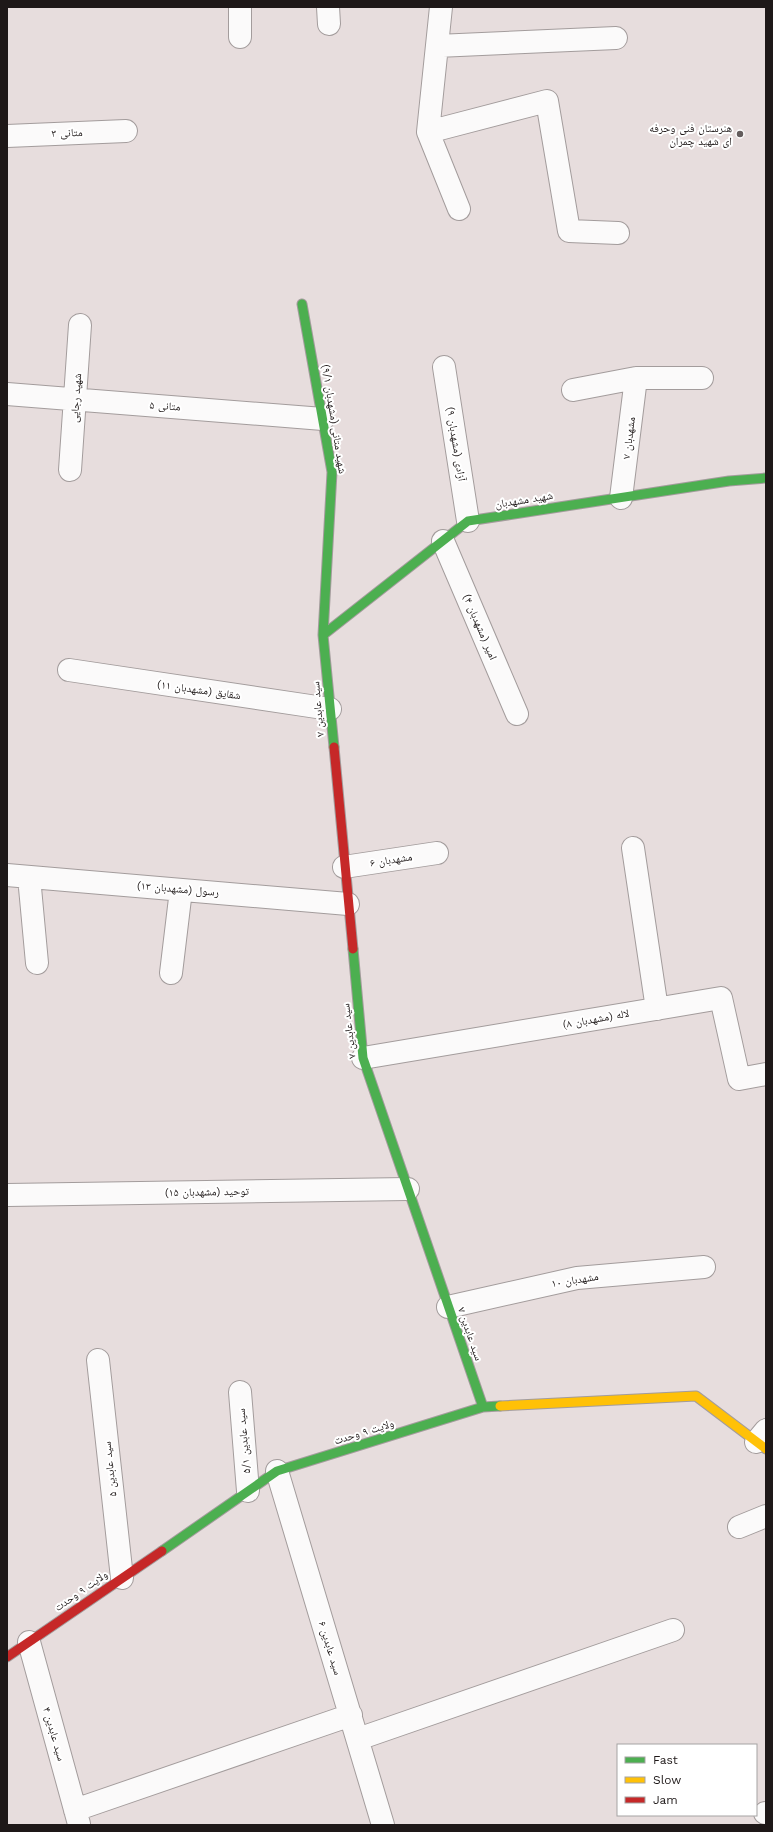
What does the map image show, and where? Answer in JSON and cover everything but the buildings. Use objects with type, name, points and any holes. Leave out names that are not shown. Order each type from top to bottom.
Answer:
[{"type":"street","points":[[240,7],[240,37]]},
{"type":"street","points":[[441,7],[428,132],[458,209]]},
{"type":"street","points":[[437,46],[616,38]]},
{"type":"street","points":[[428,132],[547,101],[569,231],[618,233]]},
{"type":"street","name":"متانی ۳","points":[[7,136],[126,131]]},
{"type":"street","name":"شهید متانی (مشهدبان ۹/۱)","points":[[302,304],[332,472],[323,635]]},
{"type":"street","name":"شهید رجایی","points":[[70,470],[80,325]]},
{"type":"street","name":"آزادی (مشهدبان ۹)","points":[[444,367],[468,521]]},
{"type":"street","points":[[573,390],[636,378],[702,378]]},
{"type":"street","name":"مشهدبان ۷","points":[[621,498],[636,378]]},
{"type":"street","name":"متانی ۵","points":[[7,394],[323,419]]},
{"type":"street","name":"شهید مشهدبان","points":[[468,521],[766,478]]},
{"type":"street","points":[[323,635],[468,521]]},
{"type":"street","name":"امیر (مشهدبان ۴)","points":[[443,541],[517,714]]},
{"type":"street","name":"سید عابدین ۷","points":[[323,635],[363,1058],[483,1407]]},
{"type":"street","name":"شقایق (مشهدبان ۱۱)","points":[[69,670],[330,709]]},
{"type":"street","points":[[633,848],[657,1009]]},
{"type":"street","name":"مشهدبان ۶","points":[[344,867],[438,853]]},
{"type":"street","name":"رسول (مشهدبان ۱۳)","points":[[7,875],[348,904]]},
{"type":"street","points":[[29,877],[37,963]]},
{"type":"street","points":[[171,973],[181,890]]},
{"type":"street","name":"لاله (مشهدبان ۸)","points":[[363,1058],[720,998],[739,1079],[766,1074]]},
{"type":"street","name":"توحید (مشهدبان ۱۵)","points":[[7,1195],[408,1189]]},
{"type":"street","name":"مشهدبان ۱۰","points":[[448,1307],[577,1278],[704,1267]]},
{"type":"street","name":"سید عابدین ۵","points":[[98,1360],[122,1578]]},
{"type":"street","name":"سید عابدین ۵/۱","points":[[240,1392],[248,1491]]},
{"type":"street","name":"ولایت ۹ وحدت","points":[[7,1657],[277,1471],[483,1407],[696,1396],[763,1441]]},
{"type":"street","name":"سید عابدین ۶","points":[[277,1471],[383,1825]]},
{"type":"street","points":[[739,1527],[766,1516]]},
{"type":"street","points":[[358,1740],[673,1630]]},
{"type":"street","name":"سید عابدین ۴","points":[[29,1642],[77,1818]]},
{"type":"street","points":[[77,1818],[351,1715]]},
{"type":"traffic: fast","points":[[302,304],[332,472],[323,635],[334,747]]},
{"type":"traffic: fast","points":[[323,635],[468,521],[729,481],[766,478]]},
{"type":"traffic: fast","points":[[353,949],[363,1058],[483,1407]]},
{"type":"traffic: fast","points":[[162,1551],[277,1471],[483,1407],[500,1406]]},
{"type":"traffic: slow","points":[[500,1406],[696,1396],[766,1449]]},
{"type":"traffic: jam","points":[[334,747],[353,949]]},
{"type":"traffic: jam","points":[[7,1657],[162,1551]]},
{"type":"place","name":"هنرستان فنی وحرفه ای شهید چمران","points":[[740,134]]}]
